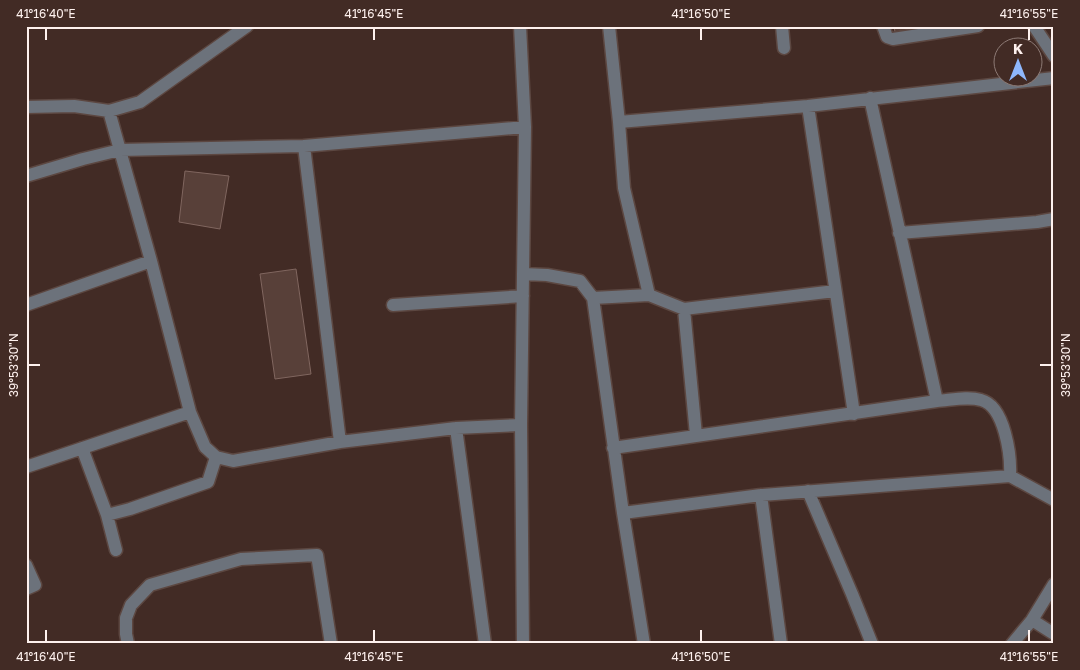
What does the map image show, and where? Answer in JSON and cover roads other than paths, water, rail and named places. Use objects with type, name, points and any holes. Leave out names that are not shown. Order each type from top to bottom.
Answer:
[{"type":"street","points":[[26,107],[74,106],[109,111],[140,102],[247,26]]},
{"type":"street","points":[[520,26],[525,127],[521,425],[522,644]]},
{"type":"street","points":[[609,26],[620,122],[624,188],[649,295]]},
{"type":"street","points":[[782,26],[784,48]]},
{"type":"street","points":[[883,26],[888,37],[893,39],[978,26]]},
{"type":"street","points":[[1034,26],[1054,56]]},
{"type":"street","points":[[620,122],[808,106],[1054,78]]},
{"type":"street","points":[[870,98],[938,401]]},
{"type":"street","points":[[808,106],[854,414]]},
{"type":"street","points":[[109,111],[151,261],[190,412],[205,447],[216,457],[233,461],[340,442],[456,428],[521,425]]},
{"type":"street","points":[[26,176],[120,150],[304,146],[525,127]]},
{"type":"street","points":[[304,146],[340,442]]},
{"type":"street","points":[[899,233],[1054,219]]},
{"type":"street","points":[[26,305],[151,261]]},
{"type":"street","points":[[523,274],[547,275],[580,281],[593,298],[613,448],[644,644]]},
{"type":"street","points":[[593,298],[649,295],[684,309],[835,291]]},
{"type":"street","points":[[393,305],[523,296]]},
{"type":"street","points":[[684,309],[696,435]]},
{"type":"street","points":[[613,448],[938,401],[981,400],[998,412],[1011,463],[1010,476]]},
{"type":"street","points":[[26,467],[190,412]]},
{"type":"street","points":[[456,428],[485,644]]},
{"type":"street","points":[[82,448],[107,515],[116,550]]},
{"type":"street","points":[[107,515],[208,482],[216,457]]},
{"type":"street","points":[[623,513],[762,494],[1010,476],[1054,500]]},
{"type":"street","points":[[808,491],[872,644]]},
{"type":"street","points":[[762,494],[781,644]]},
{"type":"street","points":[[128,644],[126,618],[131,605],[150,586],[241,558],[317,554],[331,644]]},
{"type":"street","points":[[26,565],[35,586],[26,589]]},
{"type":"street","points":[[1012,644],[1032,620],[1054,584]]},
{"type":"street","points":[[1032,620],[1054,634]]}]
